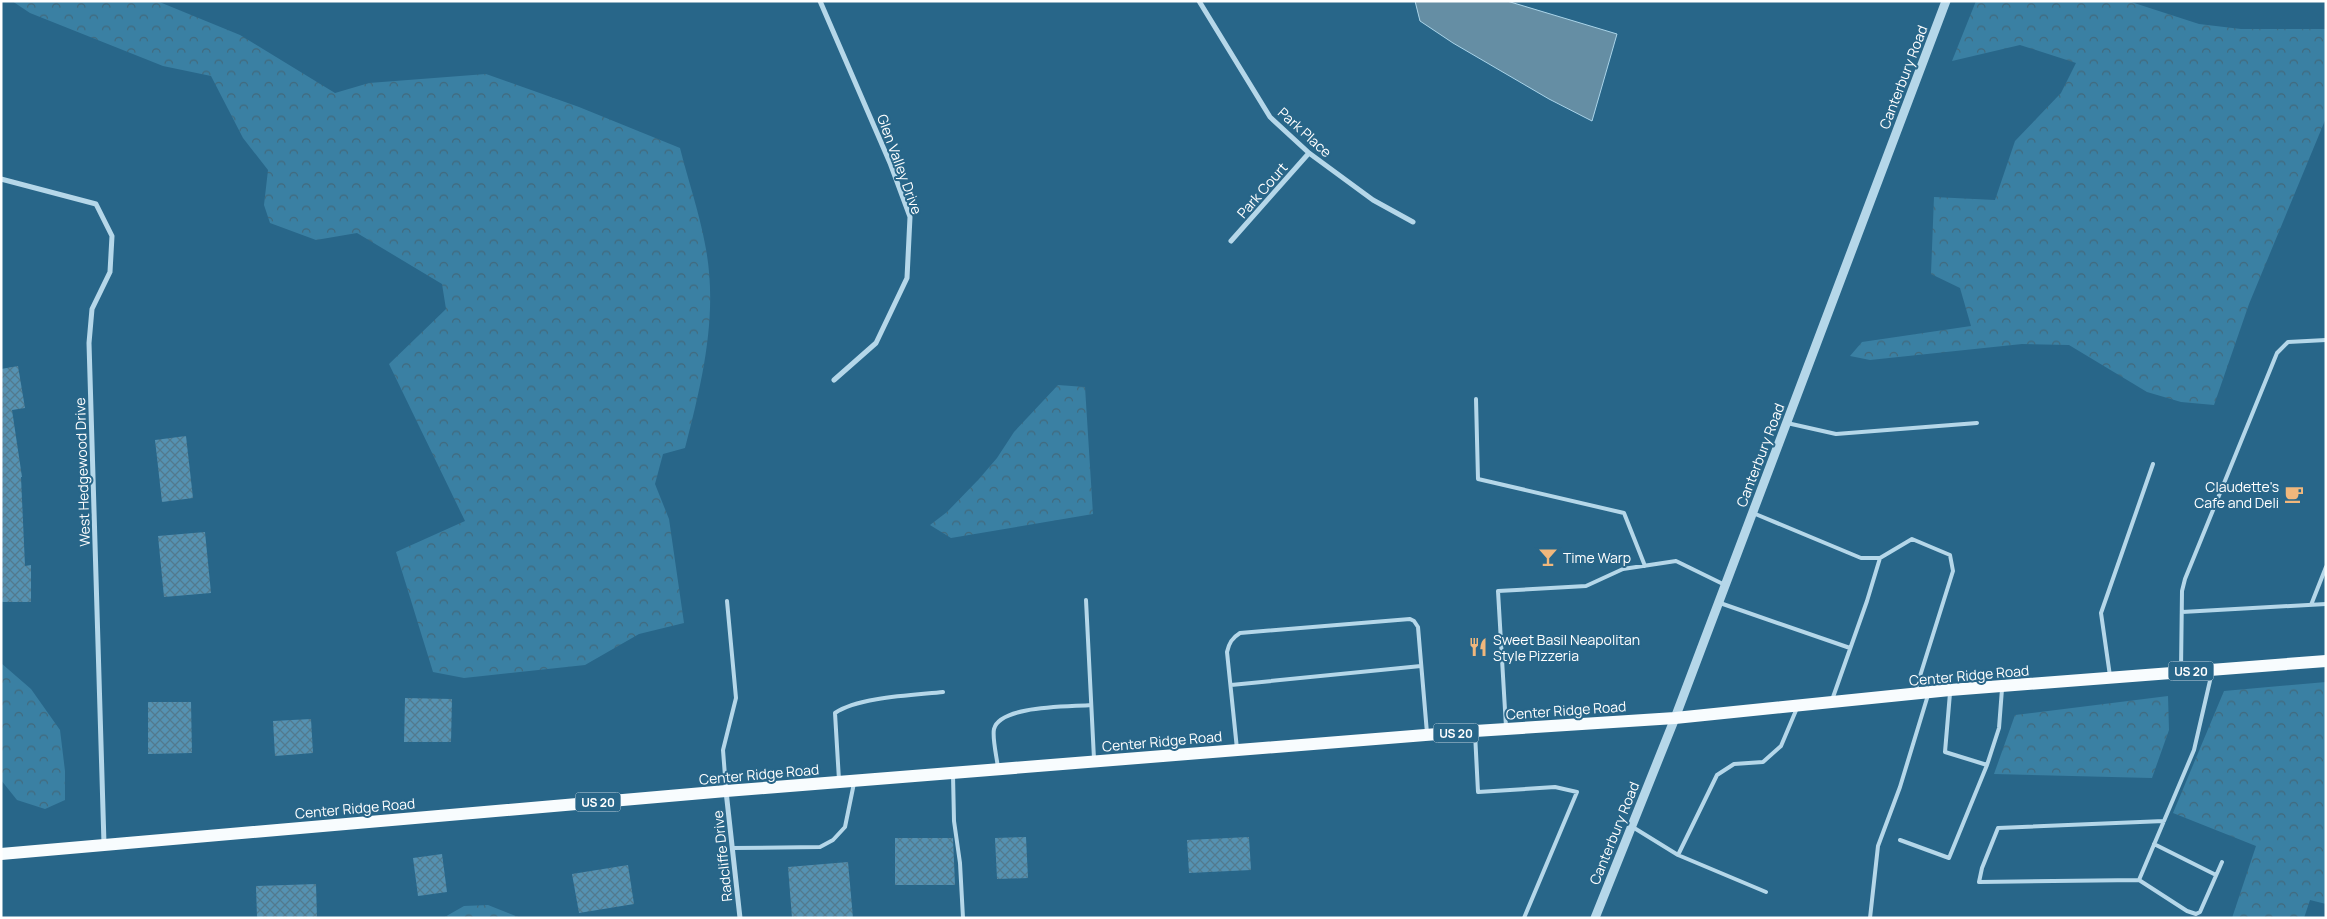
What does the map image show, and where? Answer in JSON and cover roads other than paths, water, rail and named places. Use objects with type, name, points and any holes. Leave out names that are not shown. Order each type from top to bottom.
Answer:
[{"type":"main road","name":"Center Ridge Road","points":[[1,854],[726,791],[1475,731],[1675,718],[1950,690],[2326,661]]},
{"type":"street","name":"Glen Valley Drive","points":[[820,1],[890,163],[910,217],[907,278],[876,343],[834,380]]},
{"type":"street","name":"Park Place","points":[[1199,1],[1270,117],[1309,153],[1373,200],[1413,222]]},
{"type":"street","name":"Canterbury Road","points":[[1595,918],[1726,585],[1946,1]]},
{"type":"street","name":"Park Court","points":[[1232,241],[1309,153]]},
{"type":"street","name":"West Hedgewood Drive","points":[[1,178],[96,204],[112,236],[110,272],[92,309],[89,343],[104,845]]},
{"type":"street","name":"Radcliffe Drive","points":[[726,791],[740,918]]},
{"type":"lane","points":[[2181,672],[2184,579],[2277,353],[2288,342],[2326,340]]},
{"type":"lane","points":[[1476,399],[1478,479],[1624,513],[1645,566]]},
{"type":"lane","points":[[1787,423],[1836,434],[1977,423]]},
{"type":"lane","points":[[2110,678],[2101,613],[2153,464]]},
{"type":"lane","points":[[1753,513],[1861,558],[1880,558],[1912,539],[1950,555],[1953,570],[1914,694]]},
{"type":"lane","points":[[1831,702],[1868,601],[1880,558]]},
{"type":"lane","points":[[1506,729],[1498,591],[1586,586],[1623,569],[1676,561],[1726,585]]},
{"type":"lane","points":[[2311,605],[2326,567]]},
{"type":"lane","points":[[726,791],[723,750],[736,698],[727,600]]},
{"type":"lane","points":[[1086,600],[1094,762]]},
{"type":"lane","points":[[1719,602],[1850,648]]},
{"type":"lane","points":[[2182,612],[2326,604]]},
{"type":"lane","points":[[1237,750],[1227,652],[1229,643],[1234,636],[1240,633],[1410,619],[1418,627],[1427,735]]},
{"type":"lane","points":[[1230,685],[1421,666]]},
{"type":"lane","points":[[2139,880],[2194,750],[2212,669]]},
{"type":"lane","points":[[1900,840],[1949,858],[1987,765],[1999,728],[2003,687]]},
{"type":"lane","points":[[1950,690],[1945,752],[1987,765]]},
{"type":"lane","points":[[839,782],[835,713],[841,708],[865,702],[943,692]]},
{"type":"lane","points":[[1870,918],[1878,846],[1900,786],[1928,693]]},
{"type":"lane","points":[[998,770],[994,729],[1000,720],[1025,710],[1091,705]]},
{"type":"lane","points":[[1678,856],[1717,775],[1734,764],[1763,762],[1781,746],[1798,706]]},
{"type":"lane","points":[[1475,731],[1478,792],[1555,787],[1576,792],[1524,918]]},
{"type":"lane","points":[[953,773],[954,821],[960,862],[963,918]]},
{"type":"lane","points":[[732,848],[820,847],[833,840],[846,828],[854,781]]},
{"type":"lane","points":[[2164,821],[1998,828],[1982,868],[1979,882],[2139,880],[2187,911],[2196,914],[2200,912],[2222,862]]},
{"type":"lane","points":[[1631,826],[1678,856],[1766,892]]},
{"type":"lane","points":[[2154,844],[2216,875]]},
{"type":"place","name":"Claudette's Cafe and Deli","points":[[2294,494]]},
{"type":"place","name":"Time Warp","points":[[1548,557]]},
{"type":"place","name":"Sweet Basil Neapolitan Style Pizzeria","points":[[1478,647]]}]
